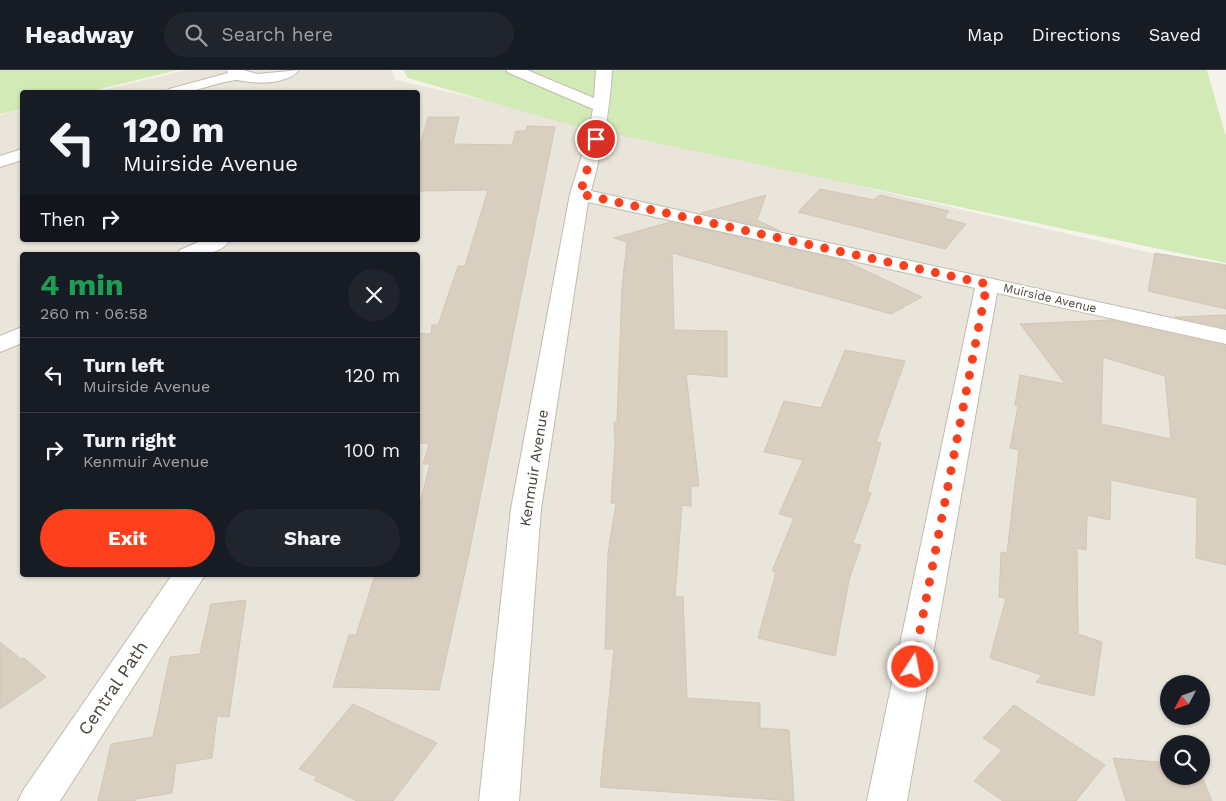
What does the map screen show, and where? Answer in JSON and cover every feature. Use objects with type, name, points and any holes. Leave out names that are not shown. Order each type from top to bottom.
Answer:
[{"type":"street","points":[[181,90],[236,72],[249,78],[264,78],[282,75],[291,70]]},
{"type":"street","points":[[514,70],[602,107]]},
{"type":"street","name":"Kenmuir Avenue","points":[[499,801],[526,510],[580,194],[596,139],[602,107],[604,70]]},
{"type":"street","points":[[0,162],[20,155]]},
{"type":"street","name":"Muirside Avenue","points":[[580,194],[1226,337]]},
{"type":"street","points":[[194,252],[216,242]]},
{"type":"street","points":[[887,801],[987,284]]},
{"type":"street","points":[[0,344],[20,335]]},
{"type":"street","name":"Central Path","points":[[38,801],[188,577]]},
{"type":"shaded area","points":[[187,70],[391,70],[396,80],[1226,270],[1226,801],[0,801],[0,115],[20,110],[20,242],[420,242],[420,90],[102,90]]},
{"type":"green space","points":[[0,70],[178,70],[96,90],[20,90],[20,109],[0,114]]},
{"type":"green space","points":[[403,70],[1207,70],[1226,137],[1226,263],[567,124],[408,78]]},
{"type":"building","points":[[428,117],[459,117],[453,144],[512,145],[516,131],[526,131],[527,126],[555,127],[467,563],[439,690],[333,687],[349,635],[356,635],[374,577],[420,577],[420,503],[430,464],[423,464],[429,444],[420,443],[420,333],[431,334],[432,325],[438,325],[458,266],[465,266],[488,190],[420,191],[420,145]]},
{"type":"building","points":[[820,189],[874,200],[879,195],[949,211],[944,218],[966,224],[945,249],[798,212]]},
{"type":"building","points":[[766,195],[757,220],[780,231],[701,213]]},
{"type":"building","points":[[670,222],[845,261],[922,297],[891,314],[672,253],[674,330],[727,331],[727,377],[686,374],[699,486],[691,486],[691,506],[682,505],[675,597],[683,597],[687,698],[760,703],[760,728],[789,730],[794,801],[600,787],[614,649],[605,649],[608,553],[616,503],[611,503],[615,444],[614,422],[617,422],[622,287],[627,242],[614,238]]},
{"type":"building","points":[[1155,253],[1226,265],[1226,309],[1148,291]]},
{"type":"building","points":[[1226,315],[1226,328],[1175,317]]},
{"type":"building","points":[[1110,320],[1226,346],[1226,565],[1196,558],[1197,498],[1111,480],[1110,520],[1087,515],[1086,550],[1077,548],[1078,634],[1102,642],[1094,696],[1036,682],[1042,675],[990,658],[1006,598],[999,597],[1001,552],[1007,553],[1019,450],[1010,448],[1018,406],[1015,405],[1020,375],[1065,384],[1020,324]],"holes":[[[1103,357],[1165,376],[1171,439],[1101,424]]]},
{"type":"building","points":[[845,350],[905,361],[876,442],[881,443],[867,492],[871,493],[853,543],[861,545],[849,580],[835,656],[758,638],[776,572],[772,571],[794,518],[779,514],[803,460],[764,452],[784,401],[821,408]]},
{"type":"building","points":[[246,600],[229,717],[217,716],[212,758],[176,764],[172,793],[136,799],[135,801],[98,801],[111,744],[153,737],[170,657],[200,654],[211,604]]},
{"type":"building","points":[[0,642],[21,659],[24,658],[46,677],[0,709]]},
{"type":"building","points":[[353,704],[437,743],[393,801],[357,801],[314,780],[317,777],[299,769]]},
{"type":"building","points":[[1014,705],[1105,765],[1076,801],[1003,801],[974,781],[1002,750],[983,738]]},
{"type":"building","points":[[1113,758],[1160,762],[1160,785],[1205,785],[1212,801],[1126,801]]},
{"type":"route","points":[[596,139],[580,194],[987,284],[913,667]]}]
